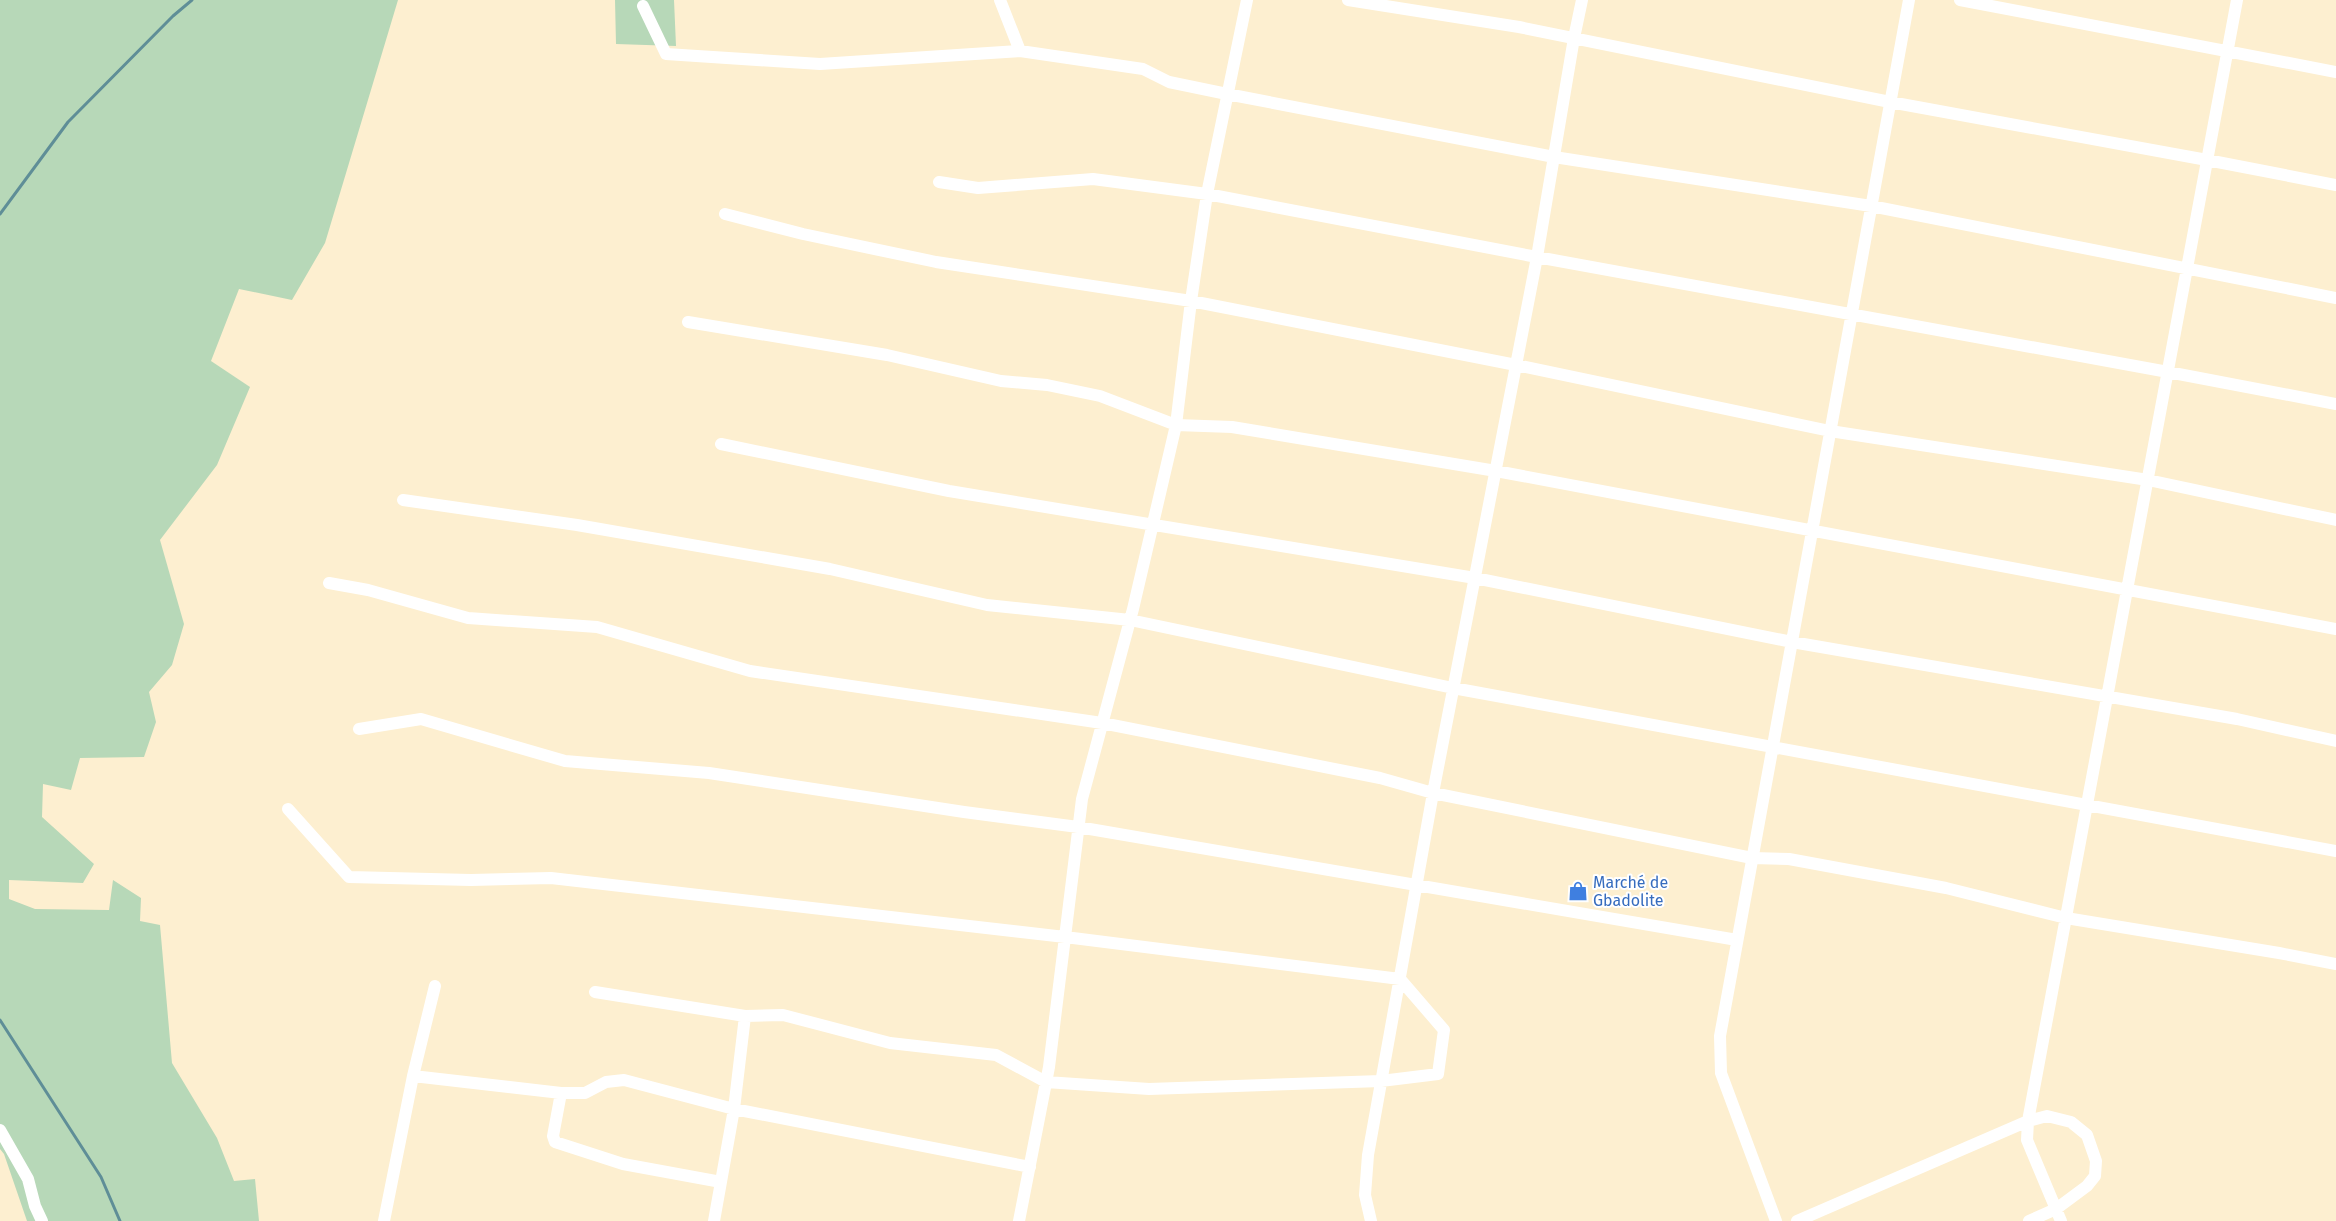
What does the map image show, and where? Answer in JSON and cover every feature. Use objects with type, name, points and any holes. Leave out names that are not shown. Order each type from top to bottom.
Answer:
[{"type":"street","points":[[1000,0],[1020,51]]},
{"type":"street","points":[[1019,1221],[1046,1082],[1082,799],[1130,620],[1176,425],[1191,301],[1207,194],[1247,0]]},
{"type":"street","points":[[1348,0],[1519,27],[1890,102],[2336,185]]},
{"type":"street","points":[[1371,1221],[1365,1195],[1368,1155],[1433,793],[1538,257],[1582,0]]},
{"type":"street","points":[[1776,1221],[1721,1073],[1720,1036],[1909,0]]},
{"type":"street","points":[[1960,0],[2336,72]]},
{"type":"street","points":[[2058,1215],[2027,1140],[2028,1121],[2237,0]]},
{"type":"street","points":[[643,6],[666,54],[820,64],[1020,51],[1143,68],[1169,82],[1227,94],[1554,157],[1871,206],[2336,298]]},
{"type":"street","points":[[939,182],[978,188],[1093,179],[1207,194],[2336,404]]},
{"type":"street","points":[[725,214],[803,234],[936,262],[1191,301],[1516,365],[1830,431],[2148,480],[2336,520]]},
{"type":"street","points":[[688,322],[887,354],[1001,381],[1047,385],[1083,392],[1100,396],[1176,425],[1232,427],[1496,470],[2336,629]]},
{"type":"street","points":[[721,444],[949,491],[1475,578],[1792,642],[2237,719],[2336,741]]},
{"type":"street","points":[[403,500],[577,525],[830,569],[987,605],[1130,620],[1453,688],[2336,851]]},
{"type":"street","points":[[329,583],[368,590],[468,618],[597,627],[750,671],[1102,723],[1380,778],[1433,793],[1752,858],[1789,859],[1946,888],[2066,918],[2336,964]]},
{"type":"street","points":[[359,729],[421,719],[565,761],[709,773],[954,811],[1078,826],[1737,940]]},
{"type":"street","points":[[288,809],[349,877],[471,880],[551,878],[1065,936],[1400,979],[1444,1030],[1438,1074],[1381,1081],[1149,1089],[1046,1082],[996,1055],[890,1044],[784,1015],[745,1016],[595,992]]},
{"type":"street","points":[[384,1221],[413,1076],[435,986]]},
{"type":"street","points":[[714,1221],[734,1109],[745,1016]]},
{"type":"street","points":[[413,1076],[500,1088],[561,1093],[585,1092],[606,1082],[624,1080],[734,1109],[1030,1167]]},
{"type":"street","points":[[561,1093],[553,1136],[555,1142],[623,1164],[721,1182]]},
{"type":"street","points":[[1797,1221],[2028,1121],[2048,1116],[2071,1122],[2087,1135],[2096,1161],[2095,1176],[2058,1215],[2029,1221]]},
{"type":"street","points":[[0,1130],[28,1179],[35,1206],[42,1221]]},
{"type":"green space","points":[[0,0],[398,0],[325,243],[292,300],[239,289],[211,361],[250,387],[217,465],[160,540],[184,624],[172,665],[149,692],[156,722],[144,757],[80,758],[71,790],[43,784],[42,817],[94,864],[83,883],[9,880],[9,899],[35,909],[109,910],[113,880],[141,898],[140,921],[160,925],[172,1063],[217,1138],[234,1181],[255,1179],[259,1221],[27,1221],[4,1154],[0,1149]]},
{"type":"green space","points":[[615,0],[674,0],[676,46],[616,44]]},
{"type":"waterway","points":[[0,214],[68,122],[173,16],[192,0]]},
{"type":"waterway","points":[[0,1020],[101,1177],[120,1221]]},
{"type":"place","name":"Marché de Gbadolite","points":[[1578,891]]}]
